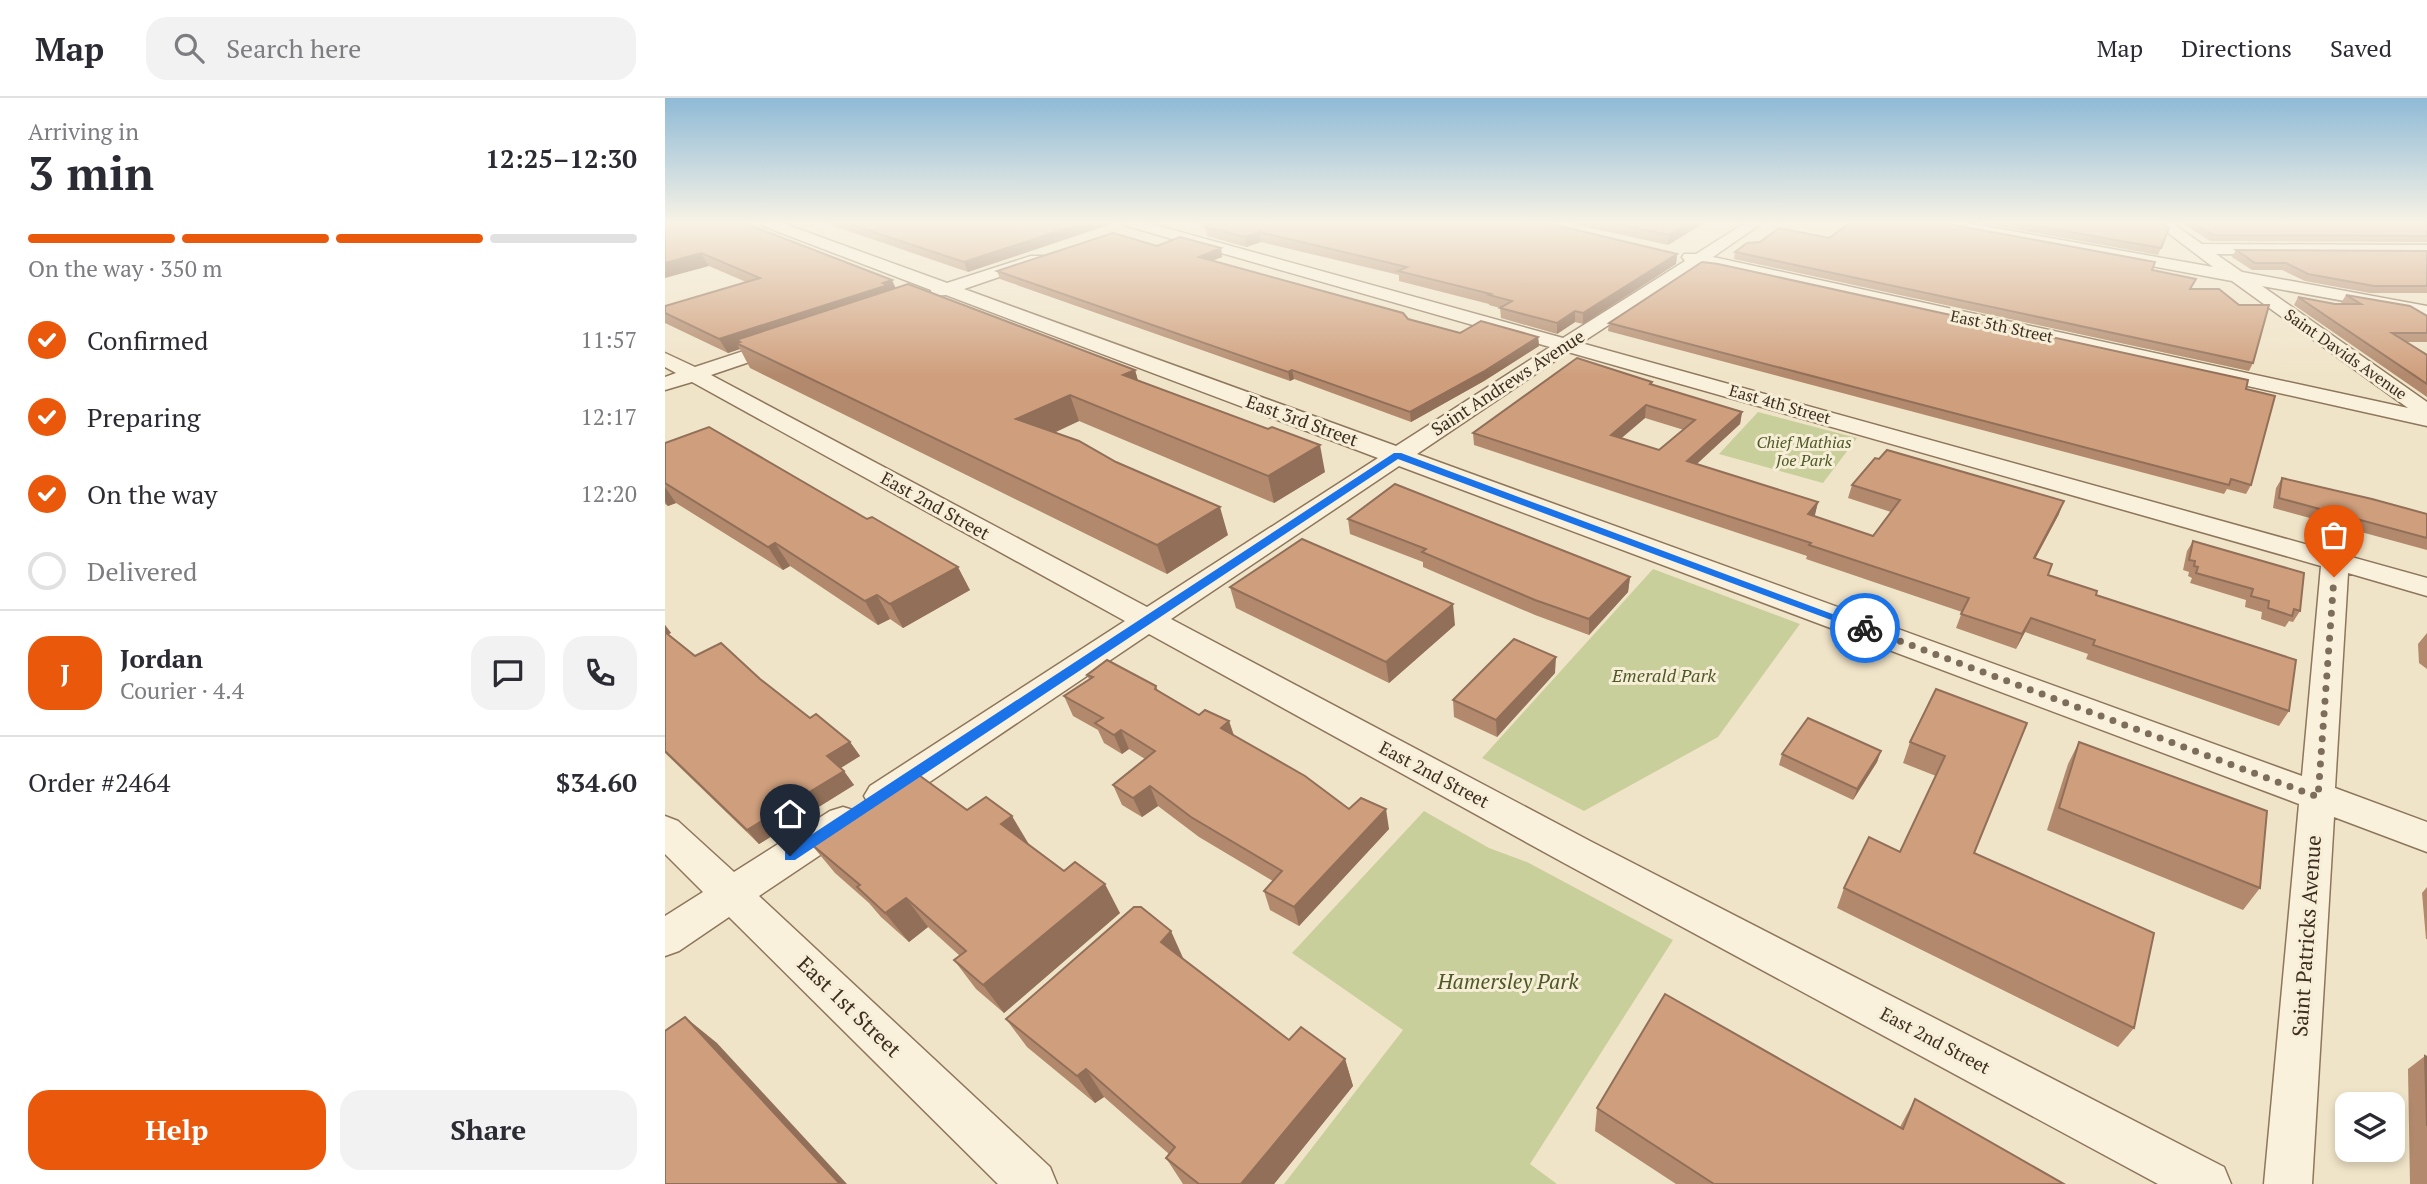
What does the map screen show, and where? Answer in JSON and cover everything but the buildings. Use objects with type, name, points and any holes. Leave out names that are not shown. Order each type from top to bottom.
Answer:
[{"type":"street","name":"East 3rd Street","points":[[887,274],[933,293],[1397,455],[2427,837]]},
{"type":"street","points":[[933,293],[991,274]]},
{"type":"street","name":"East 4th Street","points":[[1318,274],[2427,587]]},
{"type":"street","name":"Saint Andrews Avenue","points":[[665,938],[1676,274]]},
{"type":"street","name":"East 5th Street","points":[[1766,274],[2427,419]]},
{"type":"street","points":[[2219,274],[2427,311]]},
{"type":"street","name":"Saint Davids Avenue","points":[[2232,274],[2427,412]]},
{"type":"street","points":[[675,373],[804,337]]},
{"type":"street","name":"East 2nd Street","points":[[675,373],[1147,620],[1577,852],[2207,1184]]},
{"type":"street","name":"Saint Patricks Avenue","points":[[2288,1184],[2335,562]]},
{"type":"street","name":"East 1st Street","points":[[665,831],[1033,1184]]},
{"type":"green space","name":"Chief Mathias Joe Park","points":[[1758,412],[1857,438],[1823,483],[1719,454]]},
{"type":"green space","name":"Emerald Park","points":[[1653,569],[1800,624],[1718,737],[1584,811],[1482,758]]},
{"type":"green space","name":"Hamersley Park","points":[[1424,811],[1489,848],[1527,862],[1673,940],[1530,1164],[1557,1184],[1284,1184],[1403,1030],[1292,953]]},
{"type":"way so far","points":[[1865,628],[2318,797],[2334,577]]},
{"type":"route","points":[[790,856],[1397,455],[1865,628]]}]
